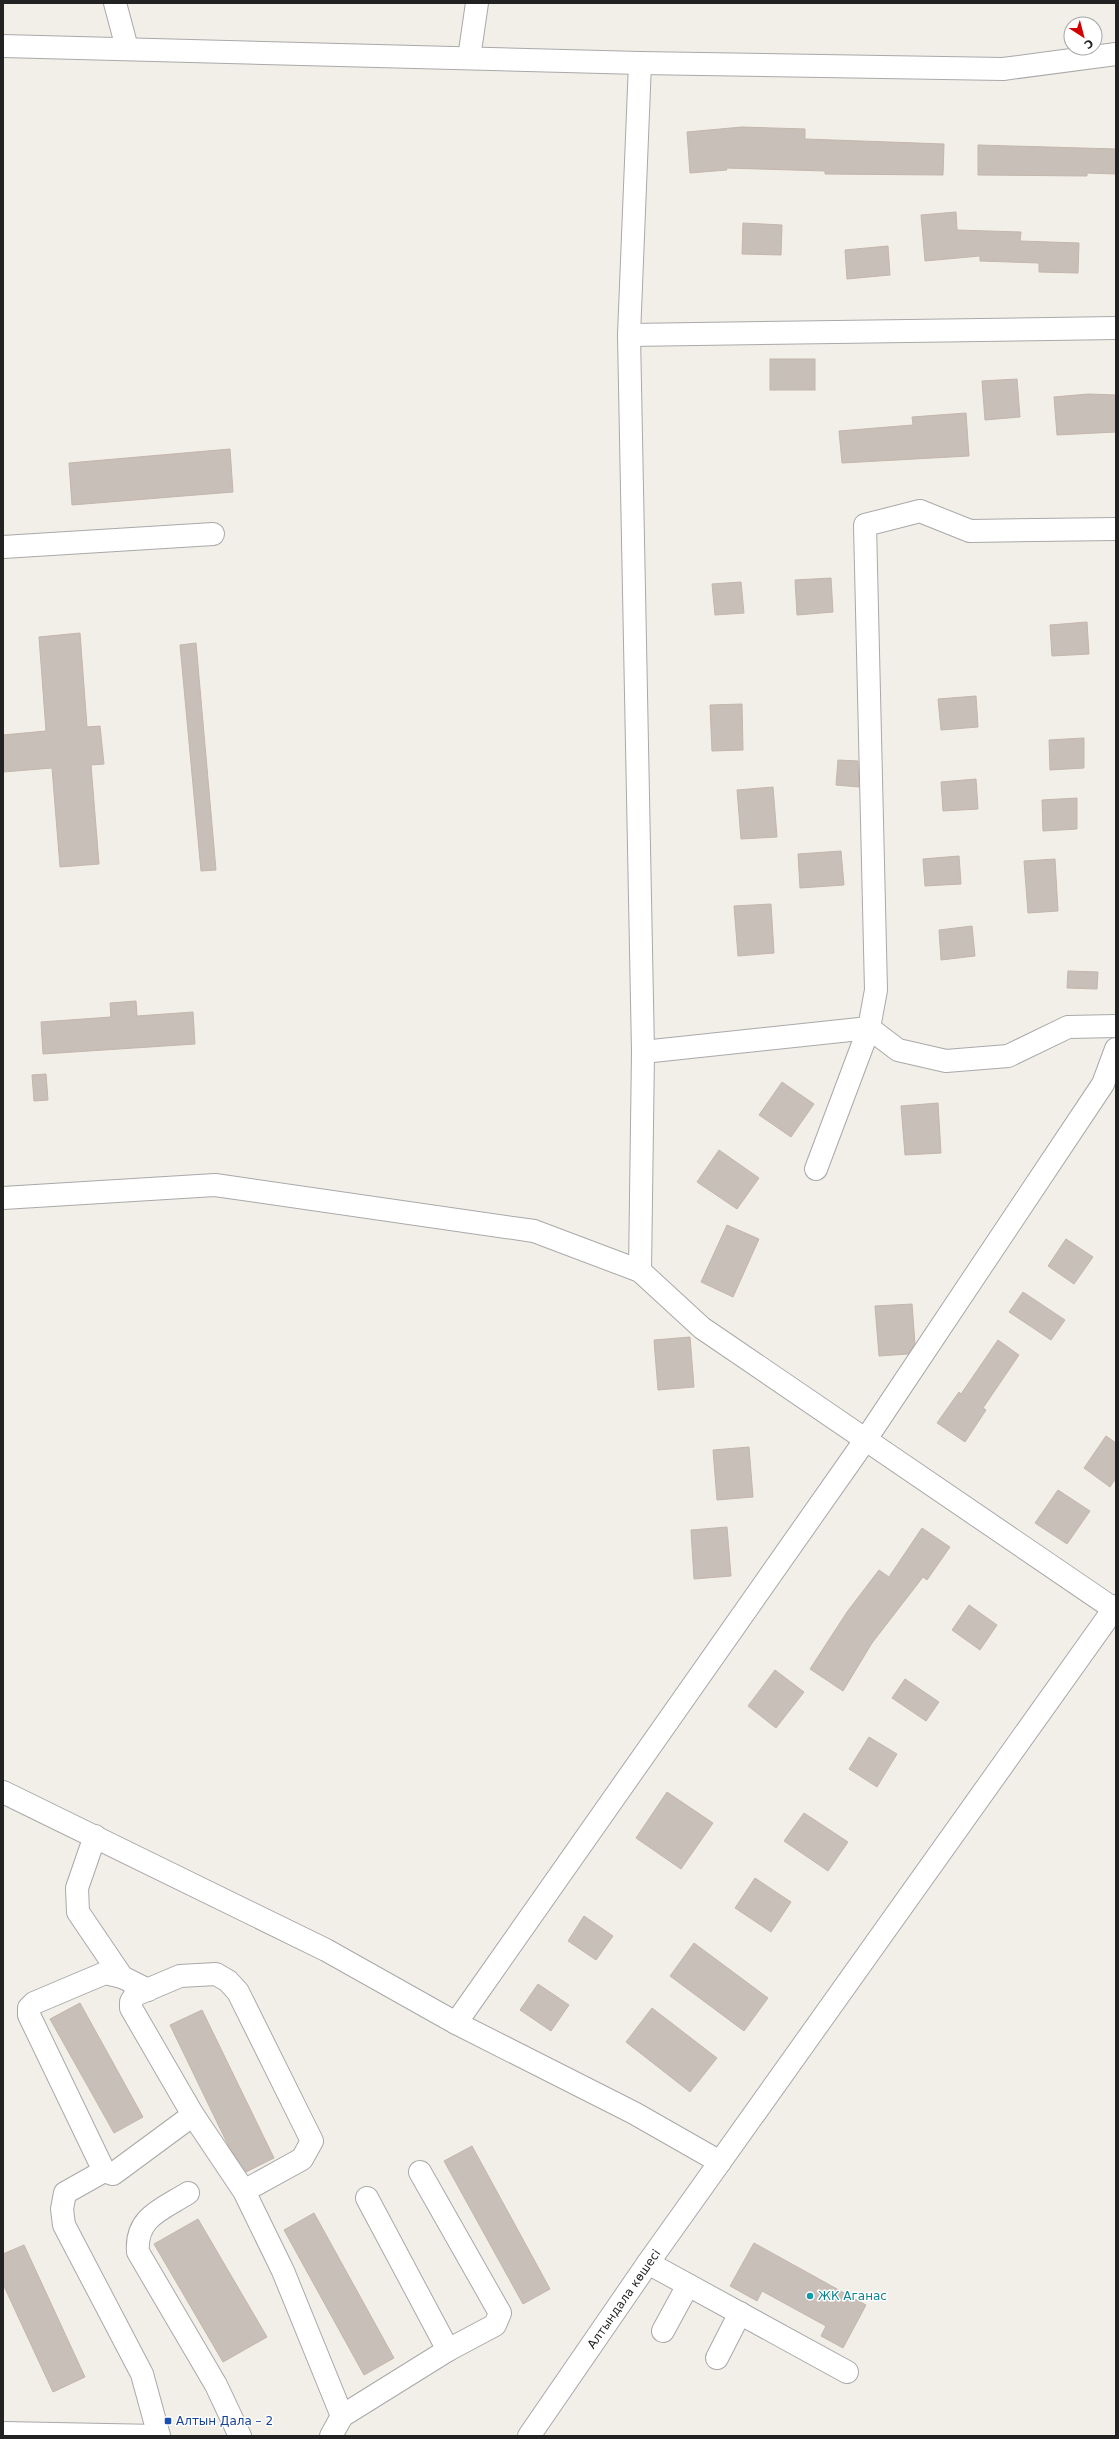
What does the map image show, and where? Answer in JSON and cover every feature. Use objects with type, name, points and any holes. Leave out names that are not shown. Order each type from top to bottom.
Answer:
[{"type":"street","points":[[115,3],[128,48]]},
{"type":"street","points":[[469,58],[477,3]]},
{"type":"street","points":[[3,46],[128,48],[640,63],[1003,69],[1116,54]]},
{"type":"street","points":[[640,63],[629,335],[643,1052],[640,1271]]},
{"type":"street","points":[[629,335],[1116,328]]},
{"type":"street","points":[[816,1168],[869,1028],[876,990],[865,525],[920,511],[970,531],[1116,528]]},
{"type":"street","points":[[3,547],[212,534]]},
{"type":"street","points":[[643,1052],[869,1028],[898,1050],[946,1061],[1008,1056],[1068,1027],[1116,1026]]},
{"type":"street","points":[[456,2022],[866,1439],[1103,1084],[1116,1049]]},
{"type":"street","points":[[3,1198],[215,1185],[534,1231],[640,1271],[702,1328],[1115,1607]]},
{"type":"street","name":"Алтындала көшесі","points":[[529,2436],[648,2263],[1115,1607]]},
{"type":"street","points":[[3,1792],[326,1950],[456,2022],[634,2113],[720,2162]]},
{"type":"street","points":[[94,1836],[77,1888],[78,1912],[122,1977]]},
{"type":"street","points":[[104,2172],[29,2015],[29,2008],[34,2003],[105,1973],[122,1977],[148,1990]]},
{"type":"street","points":[[244,2191],[302,2159],[312,2141],[238,1992],[228,1981],[216,1974],[180,1976],[135,1995],[131,2002],[131,2008],[193,2115],[244,2191],[283,2271],[342,2416]]},
{"type":"street","points":[[3,2433],[159,2436],[142,2374],[64,2225],[62,2209],[66,2193],[104,2172],[113,2174],[193,2115]]},
{"type":"street","points":[[331,2436],[342,2416],[448,2350],[495,2325],[500,2313],[420,2172]]},
{"type":"street","points":[[188,2193],[147,2218],[141,2229],[138,2252],[216,2385],[240,2436]]},
{"type":"street","points":[[366,2198],[448,2350]]},
{"type":"street","points":[[648,2263],[847,2372]]},
{"type":"street","points":[[663,2331],[688,2285]]},
{"type":"street","points":[[717,2358],[740,2313]]},
{"type":"building","points":[[742,127],[805,129],[805,139],[944,144],[943,175],[825,174],[825,171],[726,168],[727,170],[690,173],[687,132]]},
{"type":"building","points":[[978,145],[1116,149],[1116,174],[1087,173],[1087,176],[978,175]]},
{"type":"building","points":[[956,212],[957,230],[1021,232],[1020,241],[1079,243],[1078,273],[1039,272],[1039,263],[980,261],[980,256],[925,261],[921,215]]},
{"type":"building","points":[[743,223],[782,225],[781,255],[742,254]]},
{"type":"building","points":[[888,246],[890,275],[847,279],[845,250]]},
{"type":"building","points":[[770,359],[815,359],[815,390],[770,390]]},
{"type":"building","points":[[1017,379],[1020,417],[985,420],[982,381]]},
{"type":"building","points":[[1088,394],[1116,395],[1116,432],[1057,435],[1054,397]]},
{"type":"building","points":[[966,413],[969,456],[842,463],[839,431],[913,425],[912,417]]},
{"type":"building","points":[[230,449],[233,492],[72,505],[69,463]]},
{"type":"building","points":[[831,578],[833,612],[797,615],[795,580]]},
{"type":"building","points":[[741,582],[744,613],[715,615],[712,584]]},
{"type":"building","points":[[1087,622],[1089,654],[1052,656],[1050,625]]},
{"type":"building","points":[[80,633],[87,727],[100,726],[104,764],[91,765],[99,864],[60,867],[52,768],[3,772],[3,735],[46,731],[39,637]]},
{"type":"building","points":[[196,643],[216,870],[201,871],[180,645]]},
{"type":"building","points":[[976,696],[978,727],[941,730],[938,699]]},
{"type":"building","points":[[742,704],[743,750],[712,751],[710,705]]},
{"type":"building","points":[[1084,738],[1084,768],[1050,770],[1049,740]]},
{"type":"building","points":[[838,760],[858,761],[859,787],[836,785]]},
{"type":"building","points":[[976,779],[978,809],[943,811],[941,782]]},
{"type":"building","points":[[773,787],[777,837],[741,839],[737,790]]},
{"type":"building","points":[[1077,798],[1077,829],[1043,831],[1042,800]]},
{"type":"building","points":[[841,851],[844,885],[800,888],[798,854]]},
{"type":"building","points":[[959,856],[961,884],[925,886],[923,859]]},
{"type":"building","points":[[1055,859],[1058,911],[1028,913],[1024,861]]},
{"type":"building","points":[[771,904],[774,953],[738,956],[734,906]]},
{"type":"building","points":[[972,926],[975,956],[941,960],[939,930]]},
{"type":"building","points":[[1068,971],[1098,972],[1097,989],[1067,988]]},
{"type":"building","points":[[136,1001],[137,1016],[193,1012],[195,1044],[43,1054],[41,1022],[111,1017],[110,1003]]},
{"type":"building","points":[[46,1074],[48,1100],[34,1101],[32,1075]]},
{"type":"building","points":[[782,1082],[814,1104],[791,1137],[759,1115]]},
{"type":"building","points":[[938,1103],[941,1153],[905,1155],[901,1106]]},
{"type":"building","points":[[719,1150],[759,1178],[737,1209],[697,1182]]},
{"type":"building","points":[[727,1225],[759,1239],[733,1297],[701,1282]]},
{"type":"building","points":[[1066,1239],[1093,1257],[1074,1284],[1048,1266]]},
{"type":"building","points":[[1023,1292],[1065,1320],[1051,1340],[1009,1312]]},
{"type":"building","points":[[912,1304],[915,1344],[908,1354],[879,1356],[875,1306]]},
{"type":"building","points":[[690,1337],[694,1387],[658,1390],[654,1340]]},
{"type":"building","points":[[998,1340],[1019,1355],[983,1408],[986,1410],[965,1442],[937,1423],[959,1392],[961,1394]]},
{"type":"building","points":[[1106,1436],[1116,1443],[1116,1478],[1110,1487],[1084,1468]]},
{"type":"building","points":[[749,1447],[753,1497],[717,1500],[713,1450]]},
{"type":"building","points":[[1058,1490],[1090,1511],[1067,1544],[1035,1523]]},
{"type":"building","points":[[727,1527],[731,1576],[694,1579],[691,1530]]},
{"type":"building","points":[[922,1528],[950,1547],[927,1580],[923,1577],[872,1643],[843,1691],[810,1669],[847,1612],[879,1570],[889,1577]]},
{"type":"building","points":[[969,1605],[997,1625],[980,1650],[952,1630]]},
{"type":"building","points":[[775,1670],[804,1692],[776,1728],[748,1706]]},
{"type":"building","points":[[905,1679],[939,1702],[926,1721],[892,1698]]},
{"type":"building","points":[[869,1737],[897,1754],[877,1787],[849,1769]]},
{"type":"building","points":[[667,1792],[713,1823],[681,1869],[636,1838]]},
{"type":"building","points":[[804,1813],[848,1842],[828,1871],[784,1841]]},
{"type":"building","points":[[755,1878],[791,1902],[771,1932],[735,1908]]},
{"type":"building","points":[[584,1916],[613,1936],[596,1960],[568,1941]]},
{"type":"building","points":[[694,1943],[768,1998],[744,2031],[670,1976]]},
{"type":"building","points":[[538,1984],[569,2005],[551,2031],[520,2010]]},
{"type":"building","points":[[80,2003],[143,2117],[114,2133],[50,2019]]},
{"type":"building","points":[[652,2008],[717,2058],[690,2092],[626,2042]]},
{"type":"building","points":[[202,2010],[274,2158],[246,2172],[229,2147],[170,2025]]},
{"type":"building","points":[[472,2146],[550,2289],[523,2304],[444,2161]]},
{"type":"building","points":[[314,2213],[394,2358],[364,2375],[284,2230]]},
{"type":"building","points":[[198,2219],[267,2337],[223,2362],[154,2244]]},
{"type":"building","name":"ЖК Аганас","points":[[754,2243],[866,2305],[843,2348],[821,2336],[826,2326],[762,2291],[757,2301],[730,2286]]},
{"type":"building","points":[[24,2245],[85,2377],[53,2392],[3,2284],[3,2254]]},
{"type":"place","name":"ЖК Аганас","points":[[810,2296]]},
{"type":"place","name":"Алтын Дала – 2","points":[[168,2421]]}]
